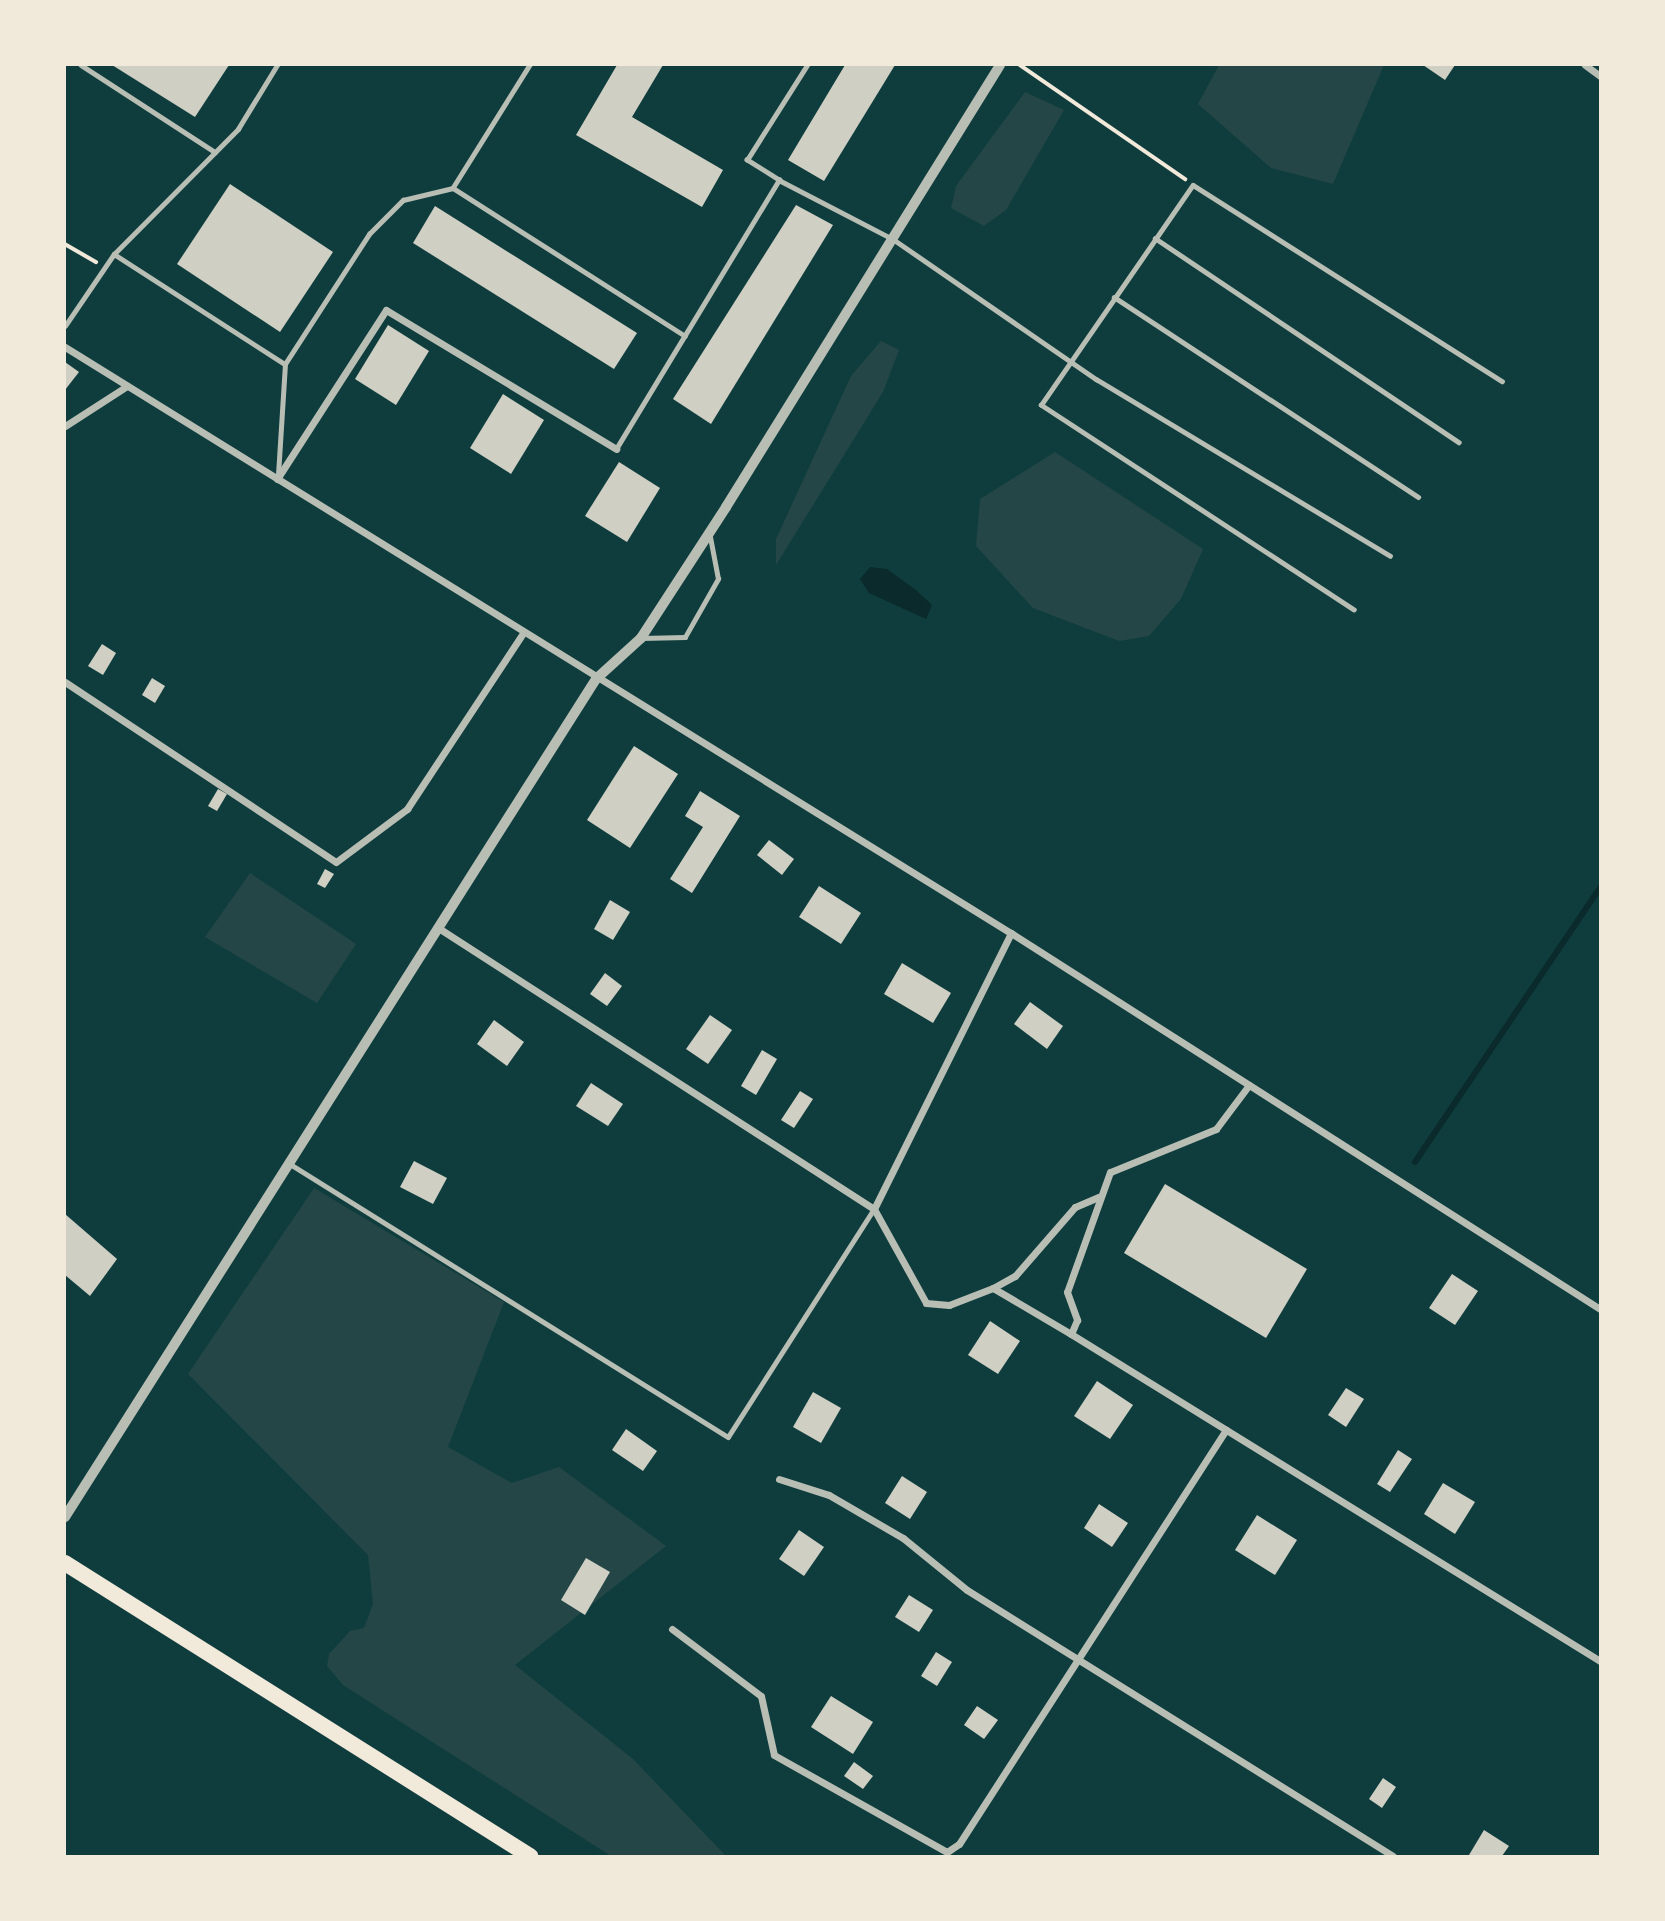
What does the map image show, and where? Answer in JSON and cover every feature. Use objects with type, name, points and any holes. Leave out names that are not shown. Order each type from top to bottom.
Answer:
[{"type":"highway","points":[[65,1563],[530,1856]]},
{"type":"street","points":[[65,1517],[596,679],[640,638],[709,533],[1000,65]]},
{"type":"street","points":[[1585,65],[1600,76]]},
{"type":"street","points":[[277,480],[386,310],[616,449]]},
{"type":"street","points":[[65,347],[596,679],[1011,933],[1600,1309]]},
{"type":"street","points":[[65,426],[127,386]]},
{"type":"street","points":[[65,682],[336,862],[407,809],[523,633]]},
{"type":"street","points":[[439,929],[874,1209],[926,1303],[949,1305],[993,1288],[1015,1276],[1075,1207],[1099,1197]]},
{"type":"street","points":[[874,1209],[1011,933]]},
{"type":"street","points":[[1071,1334],[1077,1320],[1067,1292],[1110,1172],[1216,1129],[1249,1085]]},
{"type":"street","points":[[993,1288],[1600,1661]]},
{"type":"street","points":[[672,1629],[761,1696],[774,1755],[947,1852],[959,1844],[1226,1429]]},
{"type":"street","points":[[779,1479],[829,1495],[903,1538],[967,1590],[1079,1657],[1393,1856]]},
{"type":"lane","points":[[81,65],[215,152]]},
{"type":"lane","points":[[65,326],[114,254],[238,129],[277,65]]},
{"type":"lane","points":[[277,480],[285,364],[369,234],[403,200],[453,188],[530,65]]},
{"type":"lane","points":[[807,65],[747,160],[779,180],[893,239],[1069,362],[1390,556]]},
{"type":"lane","points":[[616,449],[779,180]]},
{"type":"lane","points":[[1354,610],[1041,405],[1192,185],[1502,381]]},
{"type":"lane","points":[[453,188],[685,336]]},
{"type":"lane","points":[[1155,238],[1459,442]]},
{"type":"lane","points":[[114,254],[285,364]]},
{"type":"lane","points":[[1114,297],[1418,497]]},
{"type":"lane","points":[[640,638],[685,637],[718,579],[709,533]]},
{"type":"lane","points":[[288,1163],[729,1437],[874,1209]]},
{"type":"path","points":[[1020,65],[1192,185]]},
{"type":"path","points":[[65,244],[103,267]]},
{"type":"shaded area","points":[[1219,65],[1384,65],[1333,184],[1271,168],[1198,104]]},
{"type":"shaded area","points":[[1025,92],[1064,110],[1006,210],[984,226],[951,208],[956,186]]},
{"type":"shaded area","points":[[881,341],[899,350],[883,392],[776,565],[776,539],[851,376]]},
{"type":"shaded area","points":[[1055,452],[1203,549],[1181,599],[1149,636],[1119,641],[1033,608],[976,546],[980,499]]},
{"type":"shaded area","points":[[870,567],[887,569],[917,591],[932,605],[926,619],[869,593],[860,579]]},
{"type":"shaded area","points":[[250,873],[356,944],[317,1003],[205,937]]},
{"type":"shaded area","points":[[314,1188],[504,1302],[448,1447],[512,1483],[559,1467],[666,1546],[515,1665],[633,1759],[726,1856],[611,1856],[343,1685],[327,1666],[329,1654],[350,1631],[364,1628],[373,1604],[368,1555],[188,1374]]},
{"type":"building","points":[[112,65],[229,65],[195,117]]},
{"type":"building","points":[[617,65],[663,65],[632,117],[723,170],[702,207],[576,135]]},
{"type":"building","points":[[845,65],[895,65],[824,181],[788,160]]},
{"type":"building","points":[[1423,65],[1455,65],[1445,80]]},
{"type":"building","points":[[230,184],[333,252],[280,332],[177,264]]},
{"type":"building","points":[[796,205],[833,225],[711,424],[673,399]]},
{"type":"building","points":[[435,206],[637,333],[614,369],[413,243]]},
{"type":"building","points":[[388,325],[429,351],[396,405],[355,379]]},
{"type":"building","points":[[65,362],[79,372],[65,390]]},
{"type":"building","points":[[503,394],[544,420],[511,474],[470,448]]},
{"type":"building","points":[[619,462],[660,488],[627,542],[585,516]]},
{"type":"building","points":[[102,644],[116,653],[103,675],[88,666]]},
{"type":"building","points":[[152,678],[165,686],[155,703],[142,695]]},
{"type":"building","points":[[634,746],[678,774],[630,848],[587,820]]},
{"type":"building","points":[[218,789],[227,794],[217,811],[208,806]]},
{"type":"building","points":[[700,791],[740,816],[692,893],[670,879],[703,827],[685,816]]},
{"type":"building","points":[[769,840],[794,859],[782,875],[757,855]]},
{"type":"building","points":[[325,869],[334,874],[325,888],[317,884]]},
{"type":"building","points":[[819,886],[861,913],[841,944],[799,917]]},
{"type":"building","points":[[610,900],[630,912],[613,940],[594,929]]},
{"type":"building","points":[[902,963],[951,993],[933,1023],[884,994]]},
{"type":"building","points":[[605,973],[622,986],[607,1006],[590,994]]},
{"type":"building","points":[[1030,1002],[1063,1026],[1047,1049],[1014,1024]]},
{"type":"building","points":[[710,1015],[732,1030],[708,1064],[686,1049]]},
{"type":"building","points":[[494,1020],[524,1042],[507,1066],[477,1044]]},
{"type":"building","points":[[762,1050],[777,1059],[756,1095],[741,1086]]},
{"type":"building","points":[[591,1083],[623,1104],[608,1126],[576,1106]]},
{"type":"building","points":[[800,1091],[813,1099],[794,1128],[781,1120]]},
{"type":"building","points":[[414,1161],[447,1178],[433,1204],[400,1187]]},
{"type":"building","points":[[1165,1184],[1307,1269],[1266,1338],[1124,1253]]},
{"type":"building","points":[[65,1214],[117,1259],[90,1296],[65,1275]]},
{"type":"building","points":[[1452,1274],[1478,1291],[1455,1325],[1429,1308]]},
{"type":"building","points":[[990,1321],[1020,1341],[998,1374],[968,1355]]},
{"type":"building","points":[[1097,1381],[1133,1405],[1110,1439],[1074,1416]]},
{"type":"building","points":[[1346,1388],[1364,1399],[1346,1427],[1328,1415]]},
{"type":"building","points":[[813,1392],[841,1408],[821,1443],[793,1427]]},
{"type":"building","points":[[626,1429],[657,1451],[643,1471],[612,1450]]},
{"type":"building","points":[[1398,1450],[1412,1459],[1390,1492],[1377,1484]]},
{"type":"building","points":[[902,1476],[927,1492],[910,1519],[885,1503]]},
{"type":"building","points":[[1443,1483],[1475,1502],[1455,1534],[1424,1514]]},
{"type":"building","points":[[1099,1504],[1128,1523],[1112,1547],[1084,1528]]},
{"type":"building","points":[[1257,1515],[1297,1540],[1275,1575],[1235,1550]]},
{"type":"building","points":[[799,1530],[824,1547],[804,1576],[779,1559]]},
{"type":"building","points":[[586,1558],[610,1572],[585,1615],[561,1600]]},
{"type":"building","points":[[909,1595],[933,1610],[919,1632],[895,1617]]},
{"type":"building","points":[[936,1652],[952,1662],[937,1686],[921,1676]]},
{"type":"building","points":[[831,1696],[873,1722],[853,1754],[811,1727]]},
{"type":"building","points":[[977,1706],[998,1720],[984,1739],[964,1725]]},
{"type":"building","points":[[854,1762],[873,1776],[863,1789],[844,1776]]},
{"type":"building","points":[[1383,1778],[1396,1787],[1382,1808],[1369,1799]]},
{"type":"building","points":[[1484,1830],[1509,1846],[1502,1856],[1469,1855]]},
{"type":"waterway","points":[[1415,1162],[1600,888]]}]
